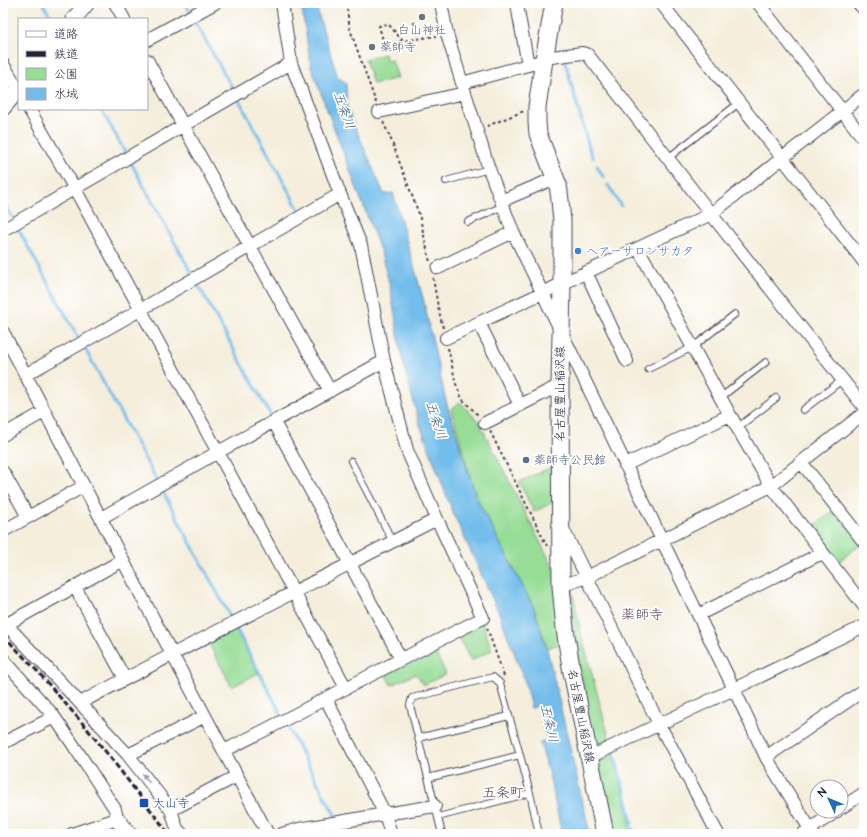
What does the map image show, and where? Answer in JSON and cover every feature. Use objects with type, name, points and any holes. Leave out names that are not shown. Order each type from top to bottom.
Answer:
[{"type":"main road","name":"名古屋豊山稲沢線","points":[[554,3],[537,107],[537,122],[538,134],[558,185],[562,221],[560,332],[561,586],[565,629],[571,667],[605,834]]},
{"type":"street","points":[[75,18],[87,3]]},
{"type":"street","points":[[115,3],[123,18]]},
{"type":"street","points":[[148,39],[215,3]]},
{"type":"street","points":[[224,751],[483,618],[407,450],[384,361],[361,245],[340,194],[291,63],[282,3]]},
{"type":"street","points":[[441,3],[446,30],[463,88],[489,169],[512,232],[662,539],[766,757],[809,832],[826,819]]},
{"type":"street","points":[[518,3],[528,65]]},
{"type":"street","points":[[661,3],[864,262]]},
{"type":"street","points":[[758,3],[864,139]]},
{"type":"street","points":[[858,3],[864,9]]},
{"type":"street","points":[[379,112],[463,88],[544,59],[582,53],[588,55],[711,214],[864,407]]},
{"type":"street","points":[[148,62],[330,391]]},
{"type":"street","points":[[3,230],[291,63]]},
{"type":"street","points":[[3,64],[18,88]]},
{"type":"street","points":[[3,108],[18,91]]},
{"type":"street","points":[[446,338],[711,214],[864,94]]},
{"type":"street","points":[[30,110],[75,188],[346,688]]},
{"type":"street","points":[[502,204],[555,178]]},
{"type":"street","points":[[25,375],[340,194]]},
{"type":"street","points":[[434,268],[512,232]]},
{"type":"street","points":[[638,248],[720,398],[771,486],[864,606]]},
{"type":"street","points":[[586,272],[627,361]]},
{"type":"street","points":[[479,323],[520,405]]},
{"type":"street","points":[[3,332],[268,834]]},
{"type":"street","points":[[101,518],[384,361]]},
{"type":"street","points":[[486,423],[560,385]]},
{"type":"street","points":[[3,435],[44,412]]},
{"type":"street","points":[[561,586],[586,577],[771,486],[864,414]]},
{"type":"street","points":[[625,465],[730,415]]},
{"type":"street","points":[[274,422],[402,659]]},
{"type":"street","points":[[801,462],[864,542]]},
{"type":"street","points":[[3,472],[28,517]]},
{"type":"street","points":[[3,531],[84,486]]},
{"type":"street","points":[[80,703],[172,654],[437,519]]},
{"type":"street","points":[[561,524],[659,724],[718,834]]},
{"type":"street","points":[[698,615],[822,553]]},
{"type":"street","points":[[123,560],[75,587],[5,623],[128,755],[171,810],[177,828],[182,834]]},
{"type":"street","points":[[75,587],[125,679]]},
{"type":"street","points":[[590,757],[864,626]]},
{"type":"street","points":[[3,659],[54,717],[115,809],[117,819],[129,834]]},
{"type":"street","points":[[766,757],[864,690]]},
{"type":"street","points":[[326,699],[385,814],[392,834]]},
{"type":"street","points":[[128,755],[205,716]]},
{"type":"street","points":[[3,742],[54,717]]},
{"type":"street","points":[[171,810],[237,776]]},
{"type":"street","points":[[849,803],[864,793]]},
{"type":"street","points":[[282,834],[299,829],[385,814],[436,812]]},
{"type":"street","points":[[72,834],[117,819]]},
{"type":"lane","points":[[668,158],[739,103]]},
{"type":"lane","points":[[446,181],[489,169]]},
{"type":"lane","points":[[468,222],[502,204]]},
{"type":"lane","points":[[648,370],[692,347],[735,314]]},
{"type":"lane","points":[[720,398],[766,362]]},
{"type":"lane","points":[[803,410],[842,380]]},
{"type":"lane","points":[[737,428],[776,398]]},
{"type":"lane","points":[[351,461],[393,542]]},
{"type":"lane","points":[[442,834],[410,705],[412,698],[493,678],[500,683],[530,793],[538,834]]},
{"type":"lane","points":[[418,738],[509,716]]},
{"type":"lane","points":[[428,778],[520,755]]},
{"type":"lane","points":[[436,812],[530,793]]},
{"type":"path","points":[[346,3],[350,29],[379,112],[420,214],[434,268],[438,307],[456,384],[462,399],[486,423],[550,552]]},
{"type":"path","points":[[414,22],[416,30],[446,30]]},
{"type":"path","points":[[403,41],[389,25],[378,26],[384,44],[403,41],[446,30]]},
{"type":"path","points":[[477,130],[530,108],[537,107]]},
{"type":"green space","points":[[385,54],[387,61],[392,60],[398,78],[373,84],[365,59]]},
{"type":"green space","points":[[460,402],[479,422],[555,571],[563,643],[547,648],[534,608],[476,497],[451,409]]},
{"type":"green space","points":[[556,465],[557,500],[534,512],[519,482]]},
{"type":"green space","points":[[834,510],[861,544],[838,562],[812,528]]},
{"type":"green space","points":[[571,586],[581,633],[611,745],[593,749],[567,589]]},
{"type":"green space","points":[[482,622],[492,650],[471,661],[457,635]]},
{"type":"green space","points":[[234,627],[258,673],[232,687],[207,640]]},
{"type":"green space","points":[[433,648],[446,674],[424,685],[416,674],[391,685],[385,673]]},
{"type":"green space","points":[[612,751],[627,806],[632,834],[611,834],[597,759]]},
{"type":"water","name":"五条川","points":[[301,3],[316,3],[338,78],[346,82],[347,108],[384,194],[393,193],[423,298],[446,401],[476,497],[534,608],[547,649],[590,834],[562,834],[540,742],[547,740],[538,706],[531,708],[524,679],[499,613],[453,513],[419,422],[402,358],[390,286],[380,250],[311,67]]},
{"type":"waterway","points":[[43,3],[51,18]]},
{"type":"waterway","points":[[185,3],[190,12]]},
{"type":"waterway","points":[[194,20],[234,91]]},
{"type":"waterway","points":[[565,61],[593,158]]},
{"type":"waterway","points":[[239,100],[299,210]]},
{"type":"waterway","points":[[102,110],[125,152]]},
{"type":"waterway","points":[[130,161],[192,274]]},
{"type":"waterway","points":[[597,166],[604,178]]},
{"type":"waterway","points":[[608,185],[621,206]]},
{"type":"waterway","points":[[3,201],[12,217]]},
{"type":"waterway","points":[[17,227],[79,339]]},
{"type":"waterway","points":[[197,283],[271,416]]},
{"type":"waterway","points":[[84,347],[157,481]]},
{"type":"waterway","points":[[163,492],[232,620]]},
{"type":"waterway","points":[[236,628],[282,716]]},
{"type":"waterway","points":[[647,713],[651,724]]},
{"type":"waterway","points":[[286,724],[336,817]]},
{"type":"waterway","points":[[614,753],[632,824]]},
{"type":"waterway","points":[[633,829],[634,834]]},
{"type":"railway","points":[[3,635],[39,673],[84,725],[169,834]]},
{"type":"place","name":"白山神社","points":[[422,17]]},
{"type":"place","name":"薬師寺","points":[[372,47]]},
{"type":"place","name":"ヘアーサロンサカタ","points":[[578,251]]},
{"type":"place","name":"薬師寺公民館","points":[[526,460]]},
{"type":"place","name":"大山寺","points":[[144,803]]},
{"type":"district","name":"薬師寺","points":[[642,614]]},
{"type":"district","name":"五条町","points":[[503,792]]}]
